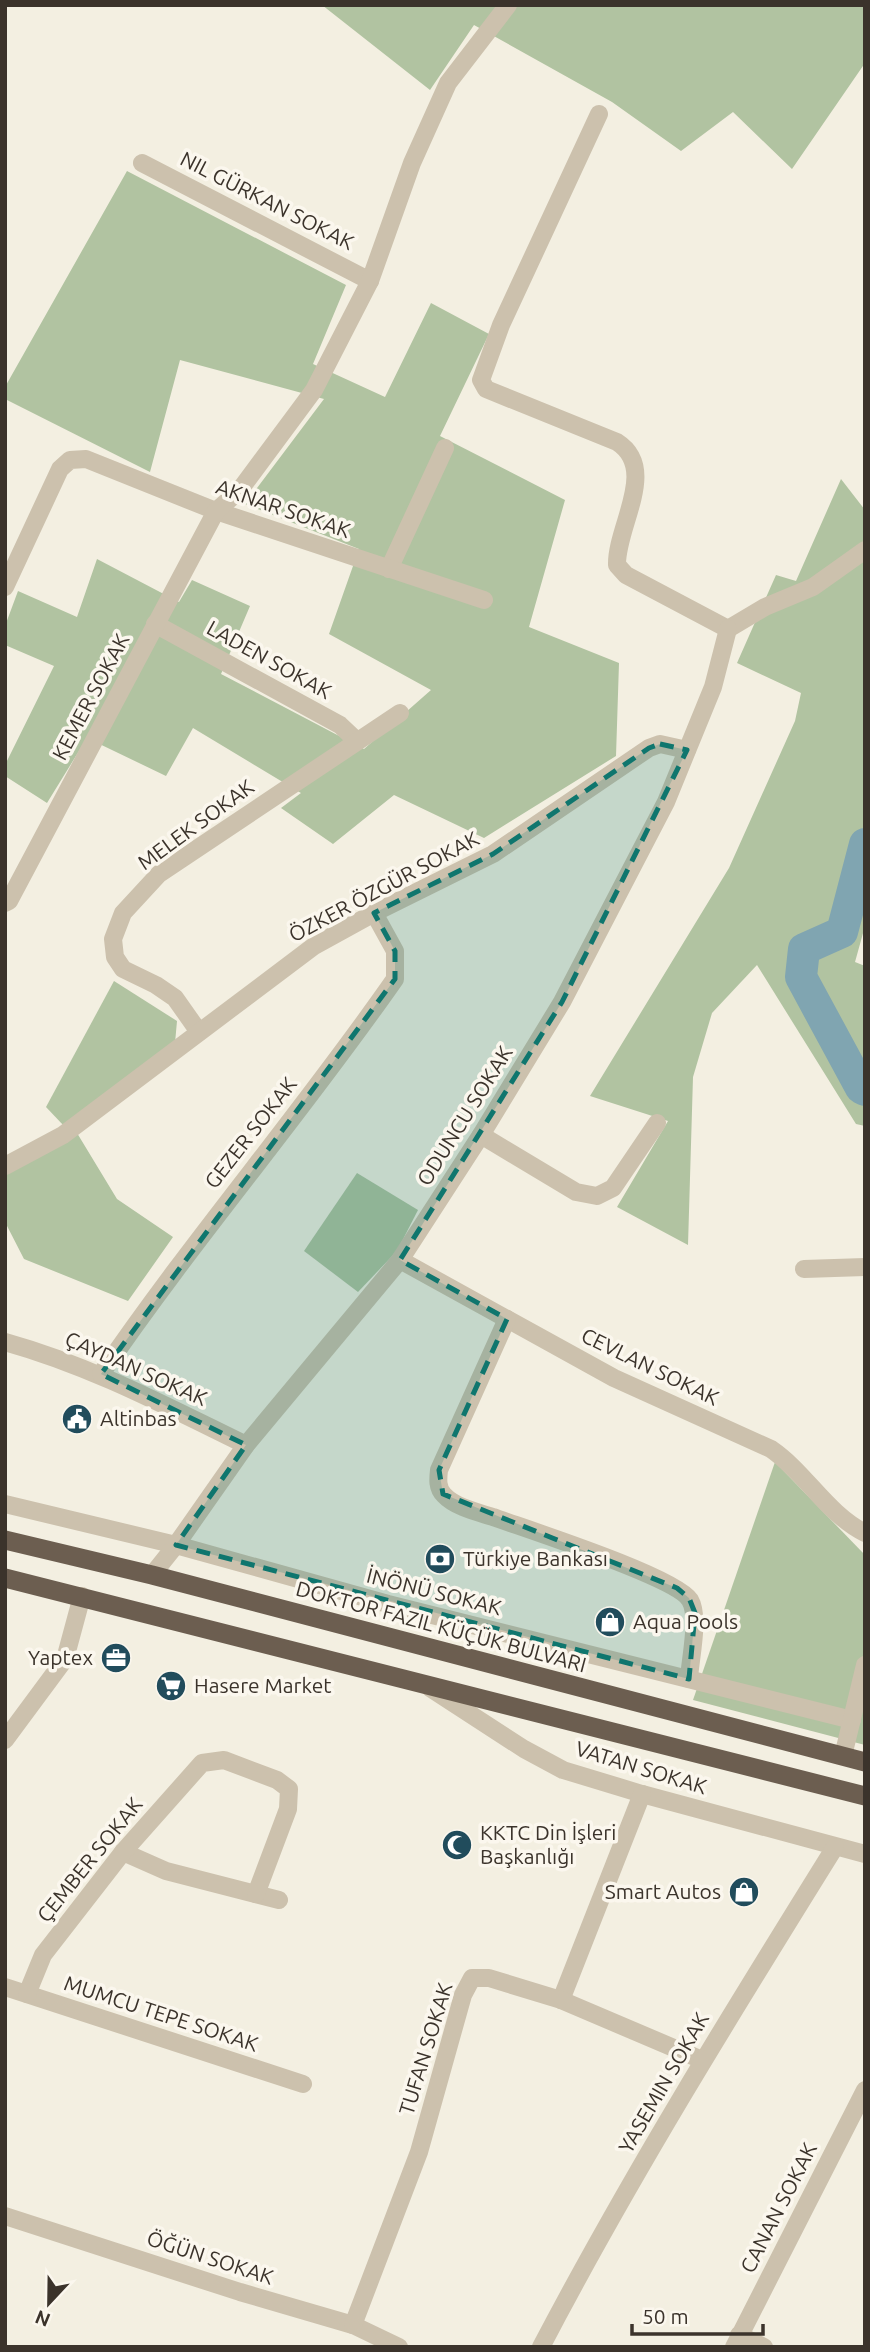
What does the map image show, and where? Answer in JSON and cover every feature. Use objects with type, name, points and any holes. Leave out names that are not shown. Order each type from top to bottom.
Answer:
[{"type":"highway","points":[[5,1539],[865,1762]]},
{"type":"highway","points":[[5,1578],[865,1796]]},
{"type":"street","name":"KEMER SOKAK","points":[[5,903],[9,901],[216,511],[239,491],[314,390],[370,281],[412,163],[448,83],[508,5]]},
{"type":"street","points":[[599,114],[501,326],[481,380],[486,389],[617,442],[628,449],[636,463],[637,478],[617,552],[617,565],[626,575],[728,629],[765,607],[813,587],[865,550]]},
{"type":"street","name":"NIL GÜRKAN SOKAK","points":[[142,163],[370,281]]},
{"type":"street","points":[[389,569],[445,448]]},
{"type":"street","name":"AKNAR SOKAK","points":[[5,587],[60,469],[70,460],[86,459],[216,511],[484,600]]},
{"type":"street","name":"LADEN SOKAK","points":[[155,624],[340,725],[357,741]]},
{"type":"street","name":"ODUNCU SOKAK","points":[[152,1575],[246,1445],[400,1260],[481,1135],[568,990],[649,838],[713,687],[728,629]]},
{"type":"street","name":"MELEK SOKAK","points":[[200,1032],[175,998],[123,969],[115,957],[113,939],[123,913],[159,874],[400,713]]},
{"type":"street","name":"ÖZKER ÖZGÜR SOKAK","points":[[5,1166],[63,1136],[314,946],[493,854],[649,748],[660,744],[687,750]]},
{"type":"street","name":"GEZER SOKAK","points":[[101,1374],[155,1295],[276,1140],[395,979],[395,951],[374,913]]},
{"type":"street","points":[[481,1135],[576,1192],[597,1196],[613,1188],[657,1123]]},
{"type":"street","name":"CEVLAN SOKAK","points":[[400,1260],[614,1378],[771,1449],[786,1459],[828,1507],[865,1533]]},
{"type":"street","points":[[804,1269],[865,1267]]},
{"type":"street","points":[[507,1319],[439,1469],[438,1484],[443,1494],[470,1509],[647,1573],[677,1588],[689,1598],[695,1613],[689,1679]]},
{"type":"street","name":"ÇAYDAN SOKAK","points":[[5,1342],[101,1374],[246,1445]]},
{"type":"street","name":"İNÖNÜ SOKAK","points":[[5,1504],[176,1545],[388,1604],[852,1720]]},
{"type":"street","points":[[5,1740],[65,1659],[82,1596]]},
{"type":"street","points":[[843,1756],[865,1665]]},
{"type":"street","name":"VATAN SOKAK","points":[[422,1683],[524,1749],[563,1770],[865,1854]]},
{"type":"street","name":"ÇEMBER SOKAK","points":[[27,1994],[43,1955],[122,1852],[202,1763],[224,1760],[277,1780],[289,1789],[288,1809],[256,1894]]},
{"type":"street","points":[[561,2000],[642,1794]]},
{"type":"street","name":"YASEMIN SOKAK","points":[[541,2347],[572,2287],[702,2060],[835,1847]]},
{"type":"street","points":[[122,1852],[166,1871],[279,1900]]},
{"type":"street","name":"TUFAN SOKAK","points":[[354,2325],[419,2152],[463,1996],[472,1978],[489,1978],[561,2000],[702,2060]]},
{"type":"street","name":"MUMCU TEPE SOKAK","points":[[5,1987],[303,2084]]},
{"type":"street","name":"CANAN SOKAK","points":[[737,2341],[865,2090]]},
{"type":"street","name":"ÖĞÜN SOKAK","points":[[5,2216],[240,2292],[354,2325],[399,2347]]},
{"type":"street","points":[[737,2341],[764,2347]]},
{"type":"highlighted area","points":[[660,744],[687,750],[562,1002],[400,1260],[507,1319],[439,1470],[443,1494],[677,1588],[689,1598],[695,1613],[689,1679],[176,1545],[246,1445],[101,1374],[395,979],[395,951],[374,913],[493,854],[649,748]]},
{"type":"green space","points":[[322,5],[865,5],[865,63],[792,169],[733,112],[681,151],[612,102],[474,25],[430,90]]},
{"type":"green space","points":[[127,171],[346,285],[313,364],[385,397],[431,303],[489,334],[440,436],[565,500],[529,627],[619,663],[616,756],[484,838],[394,795],[333,844],[281,808],[301,793],[193,728],[166,776],[87,738],[47,803],[5,776],[5,765],[54,666],[5,645],[5,626],[18,591],[77,617],[97,559],[179,602],[192,580],[250,606],[221,674],[364,749],[431,690],[329,634],[359,549],[245,504],[324,399],[180,360],[150,472],[5,399],[5,387]]},
{"type":"green space","points":[[841,479],[865,510],[865,926],[855,962],[865,966],[865,1126],[856,1124],[757,965],[712,1013],[693,1077],[688,1245],[617,1207],[668,1121],[590,1096],[729,868],[795,721],[801,693],[737,663],[776,575],[796,581]]},
{"type":"green space","points":[[114,981],[177,1021],[175,1043],[64,1126],[46,1107]]},
{"type":"green space","points":[[77,1133],[117,1199],[173,1237],[128,1301],[24,1259],[5,1222],[5,1174]]},
{"type":"green space","points":[[357,1173],[418,1210],[397,1251],[358,1292],[304,1251]]},
{"type":"green space","points":[[775,1462],[865,1555],[865,1745],[693,1700]]},
{"type":"waterway","points":[[865,844],[842,932],[804,949],[801,977],[861,1088],[865,1090]]},
{"type":"place","name":"Altinbas","points":[[77,1419]]},
{"type":"place","name":"Türkiye Bankası","points":[[440,1559]]},
{"type":"place","name":"Aqua Pools","points":[[610,1622]]},
{"type":"place","name":"Yaptex","points":[[116,1658]]},
{"type":"place","name":"Hasere Market","points":[[171,1686]]},
{"type":"place","name":"KKTC Din İşleri Başkanlığı","points":[[457,1845]]},
{"type":"place","name":"Smart Autos","points":[[744,1892]]}]
